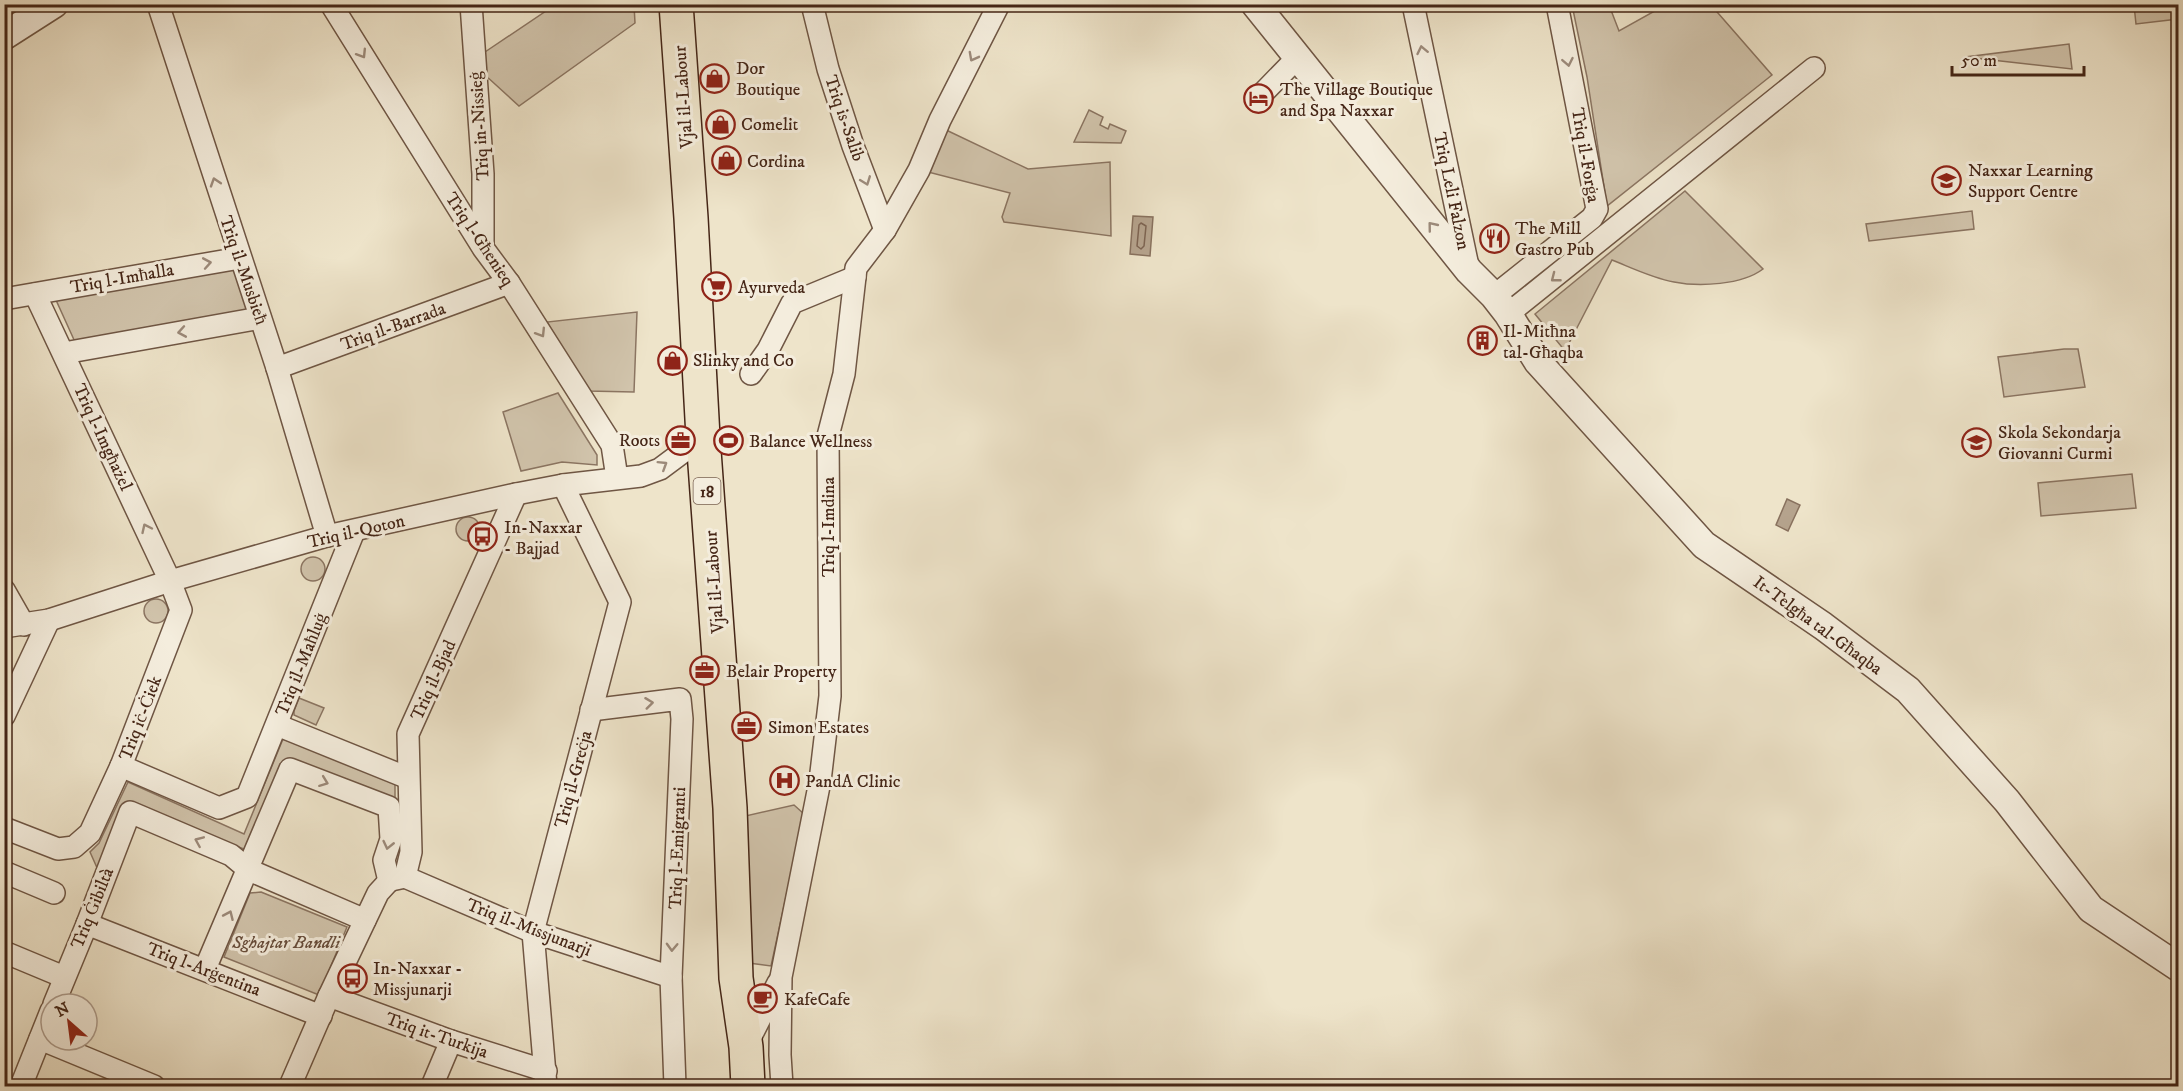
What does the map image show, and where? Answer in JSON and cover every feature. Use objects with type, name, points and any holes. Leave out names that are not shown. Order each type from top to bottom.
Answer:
[{"type":"main road","name":"Vjal il-Labour","points":[[676,4],[692,218],[703,437],[730,808],[736,978],[746,1047],[748,1086]]},
{"type":"street","points":[[4,36],[54,4]]},
{"type":"street","name":"Triq il-Musbieħ","points":[[158,4],[277,368],[327,536]]},
{"type":"street","name":"Triq l-Għenieq","points":[[331,4],[483,248],[509,283],[612,445],[617,478]]},
{"type":"street","name":"Triq in-Nissieġ","points":[[471,4],[483,174],[483,248]]},
{"type":"street","name":"Triq is-Salib","points":[[812,4],[828,69],[853,146],[885,230]]},
{"type":"street","name":"Triq l-Imdina","points":[[782,1086],[781,977],[820,781],[830,696],[828,436],[844,374],[856,268],[885,230],[919,170],[940,120],[999,4]]},
{"type":"street","name":"It-Telgħa tal-Għaqba","points":[[1255,4],[1469,271],[1501,305],[1538,362],[1704,545],[1823,626],[1908,690],[2007,801],[2091,909],[2178,967]]},
{"type":"street","name":"Triq Leli Falzon","points":[[1413,4],[1469,271]]},
{"type":"street","name":"Triq il-Forġa","points":[[1501,305],[1592,218],[1597,209],[1557,4]]},
{"type":"street","points":[[1260,96],[1297,58]]},
{"type":"street","points":[[1501,305],[1617,228],[1814,68]]},
{"type":"street","name":"Triq l-Imħalla","points":[[4,299],[240,258]]},
{"type":"street","points":[[751,374],[768,350],[792,303],[855,277]]},
{"type":"street","name":"Triq il-Barrada","points":[[277,368],[509,283]]},
{"type":"street","name":"Triq l-Imgħażel","points":[[35,294],[170,580]]},
{"type":"street","points":[[64,353],[260,318]]},
{"type":"street","name":"Triq il-Qoton","points":[[14,626],[49,620],[170,580],[327,536],[563,485],[641,476],[660,469],[703,437]]},
{"type":"street","name":"Triq il-Greċja","points":[[546,1079],[532,932],[620,602],[563,485]]},
{"type":"street","name":"Triq il-Bjad","points":[[397,879],[411,852],[408,734],[516,494]]},
{"type":"street","name":"Triq il-Maħluġ","points":[[121,766],[219,808],[247,797],[354,531]]},
{"type":"street","name":"Triq iċ-Ċiek","points":[[4,828],[58,849],[74,847],[90,833],[121,766],[181,610],[170,580]]},
{"type":"street","points":[[4,590],[14,626]]},
{"type":"street","points":[[4,716],[49,620]]},
{"type":"street","name":"Triq l-Emigranti","points":[[591,710],[680,699],[682,719],[671,977],[675,1086]]},
{"type":"street","points":[[277,725],[408,778]]},
{"type":"street","points":[[205,969],[290,769],[388,807],[391,839],[384,860],[397,879],[378,893],[290,1086]]},
{"type":"street","name":"Triq Ġibiltà","points":[[58,992],[130,812],[231,855],[249,870]]},
{"type":"street","points":[[249,870],[365,920]]},
{"type":"street","points":[[4,872],[54,893]]},
{"type":"street","name":"Triq il-Missjunarji","points":[[397,879],[532,932],[671,977]]},
{"type":"street","name":"Triq l-Arġentina","points":[[87,924],[205,969],[325,1006]]},
{"type":"street","points":[[4,952],[64,976]]},
{"type":"street","points":[[736,978],[754,986],[781,977]]},
{"type":"street","name":"Triq l-Imdina","points":[[746,1047],[781,977]]},
{"type":"street","name":"Triq it-Turkija","points":[[325,1006],[451,1041],[546,1079]]},
{"type":"street","points":[[21,1086],[39,1041]]},
{"type":"street","points":[[432,1086],[451,1041]]},
{"type":"street","points":[[72,1052],[154,1086]]},
{"type":"green space","points":[[555,5],[634,5],[635,23],[519,106],[485,75],[482,54]]},
{"type":"green space","points":[[1572,5],[1609,5],[1619,31],[1663,5],[1711,5],[1772,75],[1607,206],[1587,77]]},
{"type":"green space","points":[[2134,5],[2178,5],[2178,19],[2136,24]]},
{"type":"green space","points":[[2069,44],[2072,69],[1965,57]]},
{"type":"green space","points":[[1089,110],[1103,117],[1100,125],[1108,129],[1110,124],[1126,131],[1121,143],[1074,142]]},
{"type":"green space","points":[[944,129],[1028,169],[1110,162],[1111,236],[1004,222],[1002,217],[1010,193],[928,172]]},
{"type":"green space","points":[[1685,191],[1763,269],[1732,281],[1696,284],[1658,278],[1612,260],[1565,351],[1535,314]]},
{"type":"green space","points":[[1972,211],[1974,229],[1869,241],[1866,224]]},
{"type":"green space","points":[[236,266],[253,310],[75,342],[56,300]]},
{"type":"green space","points":[[637,312],[634,392],[587,391],[547,322]]},
{"type":"green space","points":[[2078,349],[2085,387],[2004,397],[1998,357]]},
{"type":"green space","points":[[558,393],[597,455],[597,465],[562,462],[521,471],[503,412]]},
{"type":"green space","points":[[2132,474],[2136,508],[2041,516],[2038,483]]},
{"type":"green space","points":[[468,517],[477,520],[480,529],[477,538],[468,541],[459,538],[456,529],[459,520]]},
{"type":"green space","points":[[308,557],[318,557],[325,564],[325,574],[318,581],[308,581],[301,574],[301,564]]},
{"type":"green space","points":[[151,599],[161,599],[168,606],[168,616],[161,623],[151,623],[144,616],[144,606]]},
{"type":"green space","points":[[299,698],[324,708],[316,725],[294,715]]},
{"type":"green space","points":[[283,739],[395,783],[395,804],[289,760],[249,851],[129,805],[98,870],[90,852],[99,843],[128,782],[244,834]]},
{"type":"green space","points":[[794,805],[804,814],[771,966],[749,963],[741,817]]},
{"type":"green space","name":"Sghajtar Bandli","points":[[261,892],[347,927],[319,995],[224,957],[250,893]]},
{"type":"water","points":[[1133,216],[1153,217],[1150,256],[1130,254]]},
{"type":"water","points":[[1787,499],[1800,505],[1788,531],[1776,525]]},
{"type":"place","name":"Dor Boutique","points":[[715,78]]},
{"type":"place","name":"The Village Boutique and Spa Naxxar","points":[[1259,99]]},
{"type":"place","name":"Comelit","points":[[720,124]]},
{"type":"place","name":"Cordina","points":[[726,161]]},
{"type":"place","name":"Naxxar Learning Support Centre","points":[[1947,180]]},
{"type":"place","name":"The Mill Gastro Pub","points":[[1494,238]]},
{"type":"place","name":"Ayurveda","points":[[717,287]]},
{"type":"place","name":"Il-Mitħna tal-Għaqba","points":[[1482,341]]},
{"type":"place","name":"Slinky and Co","points":[[672,360]]},
{"type":"place","name":"Roots","points":[[681,440]]},
{"type":"place","name":"Balance Wellness","points":[[728,441]]},
{"type":"place","name":"Skola Sekondarja Giovanni Curmi","points":[[1977,442]]},
{"type":"place","name":"In-Naxxar - Bajjad","points":[[483,537]]},
{"type":"place","name":"Belair Property","points":[[705,671]]},
{"type":"place","name":"Simon Estates","points":[[747,727]]},
{"type":"place","name":"PandA Clinic","points":[[784,781]]},
{"type":"place","name":"In-Naxxar - Missjunarji","points":[[352,978]]},
{"type":"place","name":"KafeCafe","points":[[763,999]]}]
